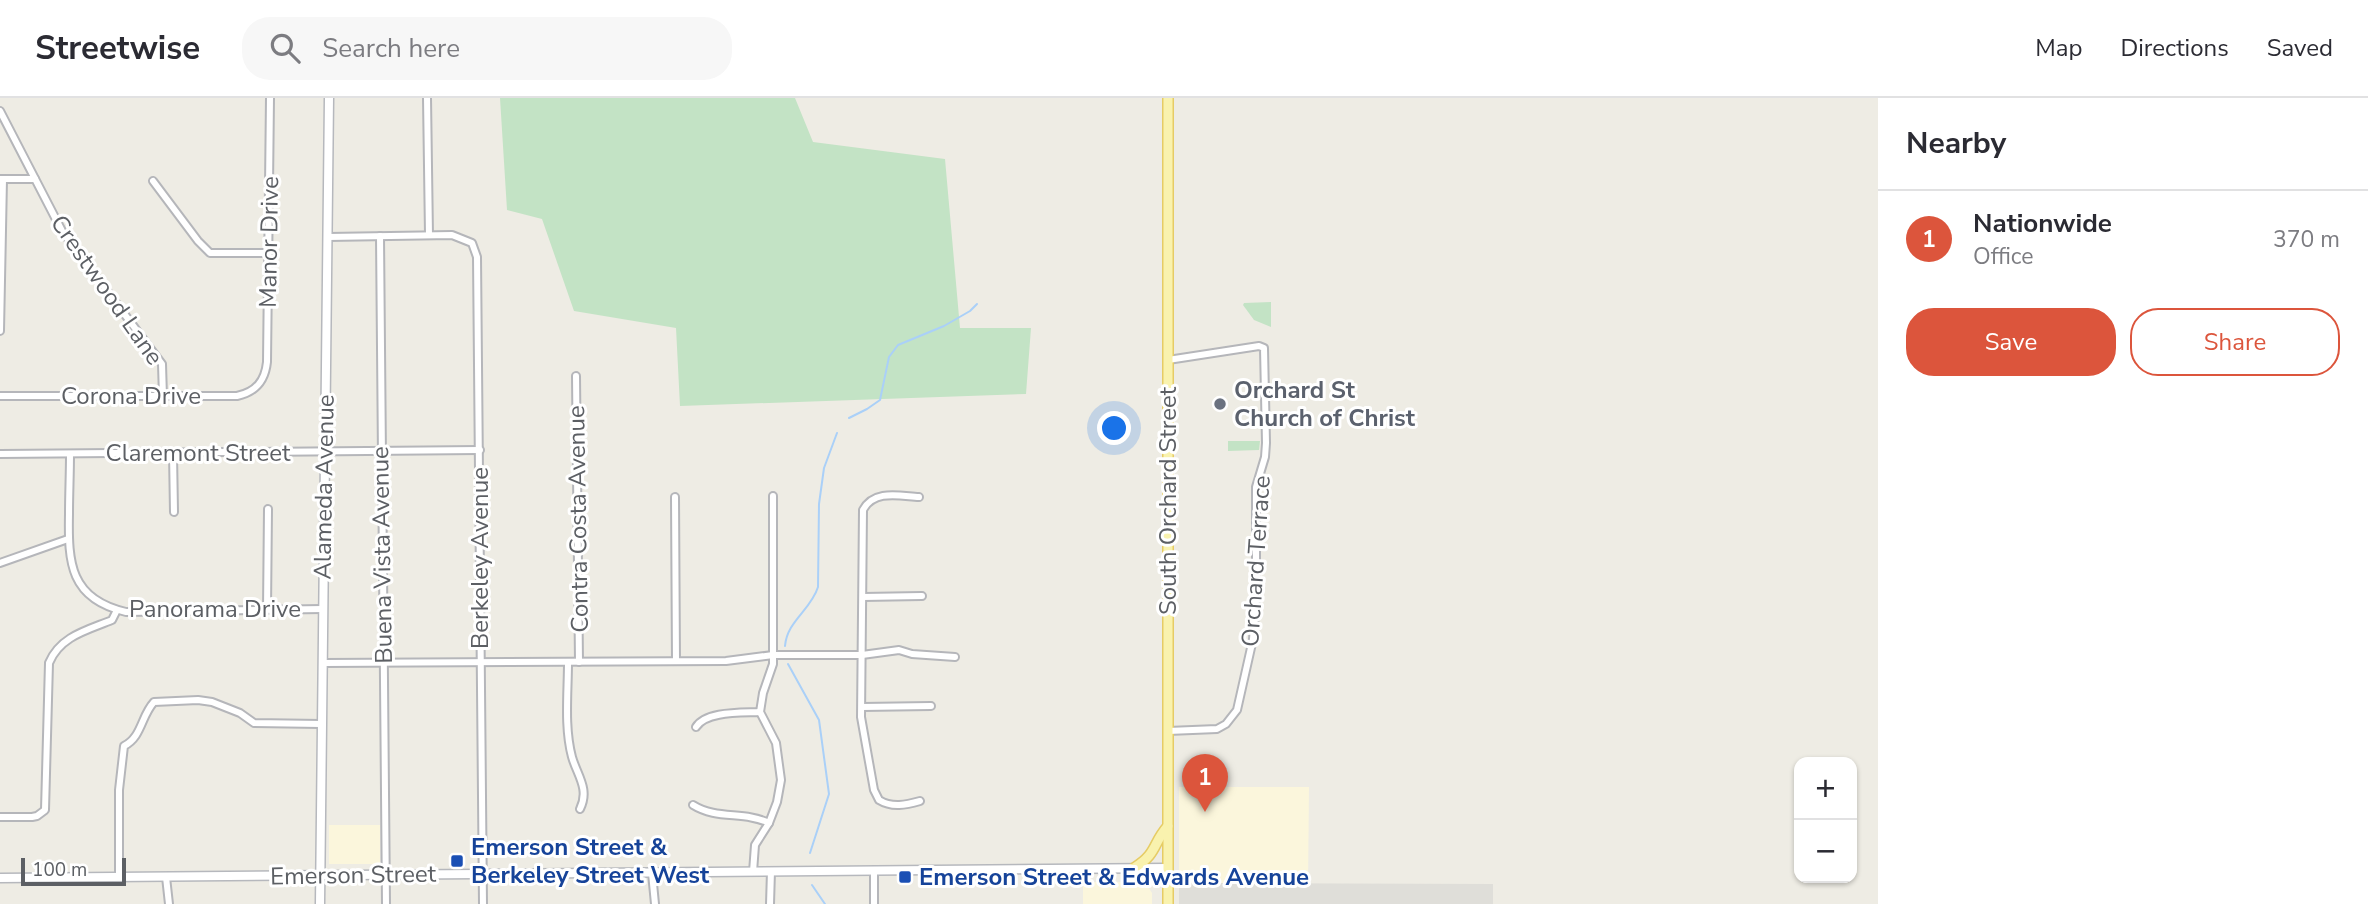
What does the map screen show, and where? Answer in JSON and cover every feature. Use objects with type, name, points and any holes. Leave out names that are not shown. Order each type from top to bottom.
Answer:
[{"type":"main road","name":"Alameda Avenue","points":[[320,904],[329,98]]},
{"type":"main road","name":"South Orchard Street","points":[[1168,98],[1168,904]]},
{"type":"main road","points":[[1133,869],[1152,855],[1160,835],[1168,826]]},
{"type":"main road","name":"Emerson Street","points":[[0,878],[1168,868]]},
{"type":"street","name":"Manor Drive","points":[[259,384],[265,378],[267,362],[270,98]]},
{"type":"street","points":[[328,237],[429,235],[427,98]]},
{"type":"street","name":"Crestwood Lane","points":[[0,111],[62,231],[162,364],[163,397]]},
{"type":"street","points":[[0,331],[1,179],[35,179]]},
{"type":"street","points":[[153,181],[210,253],[269,253]]},
{"type":"street","name":"Berkeley Avenue","points":[[429,235],[452,234],[472,243],[477,257],[483,904]]},
{"type":"street","name":"Buena Vista Avenue","points":[[380,236],[386,904]]},
{"type":"street","name":"Orchard Terrace","points":[[1168,360],[1259,346],[1265,352],[1266,375],[1265,457],[1256,486],[1256,599],[1253,639],[1242,696],[1237,710],[1221,727],[1210,730],[1168,731]]},
{"type":"street","name":"Contra Costa Avenue","points":[[576,376],[579,662]]},
{"type":"street","name":"Corona Drive","points":[[0,396],[237,396],[250,392],[259,384]]},
{"type":"street","name":"Claremont Street","points":[[0,454],[480,450]]},
{"type":"street","points":[[173,453],[174,512]]},
{"type":"street","name":"Panorama Drive","points":[[70,454],[70,562],[79,582],[92,596],[126,612],[323,609]]},
{"type":"street","points":[[753,872],[755,845],[769,823],[777,802],[781,766],[776,743],[760,712],[763,693],[772,671],[773,655],[773,496]]},
{"type":"street","points":[[919,497],[879,496],[866,505],[863,513],[862,707],[864,741],[877,796],[887,805],[905,805],[920,801]]},
{"type":"street","points":[[675,497],[676,661]]},
{"type":"street","points":[[267,609],[268,509]]},
{"type":"street","points":[[0,563],[68,540]]},
{"type":"street","points":[[863,597],[922,596]]},
{"type":"street","points":[[0,817],[32,817],[45,810],[48,663],[63,642],[113,620],[117,610]]},
{"type":"street","points":[[323,663],[726,661],[773,655],[862,655],[899,650],[912,654],[955,657]]},
{"type":"street","name":"Contra Costa Avenue","points":[[568,662],[570,744],[572,759],[584,789],[580,809]]},
{"type":"street","points":[[119,877],[122,752],[124,746],[136,736],[154,702],[212,702],[240,713],[254,723],[321,724]]},
{"type":"street","points":[[862,707],[931,706]]},
{"type":"street","points":[[696,727],[700,720],[710,715],[760,712]]},
{"type":"street","points":[[693,805],[711,814],[749,815],[769,823]]},
{"type":"street","points":[[874,871],[874,904]]},
{"type":"street","points":[[770,904],[771,872]]},
{"type":"street","points":[[652,873],[655,904]]},
{"type":"street","points":[[166,877],[169,904]]},
{"type":"shaded area","points":[[1179,787],[1309,787],[1308,883],[1179,883]]},
{"type":"shaded area","points":[[329,825],[380,825],[380,864],[329,864]]},
{"type":"shaded area","points":[[1083,882],[1137,882],[1147,885],[1152,893],[1152,904],[1083,904]]},
{"type":"shaded area","points":[[1179,883],[1493,884],[1493,904],[1179,904]]},
{"type":"green space","points":[[500,98],[795,98],[813,142],[945,159],[960,328],[1031,328],[1026,394],[680,406],[676,328],[574,311],[542,219],[507,210]]},
{"type":"green space","points":[[1271,302],[1271,327],[1254,320],[1243,305],[1244,303]]},
{"type":"green space","points":[[1228,441],[1260,441],[1259,450],[1228,451]]},
{"type":"waterway","points":[[849,418],[880,400],[889,357],[898,345],[944,326],[977,304]]},
{"type":"waterway","points":[[785,646],[790,629],[818,587],[819,504],[824,468],[837,433]]},
{"type":"waterway","points":[[788,664],[819,720],[829,794],[810,853]]},
{"type":"waterway","points":[[812,885],[825,904]]},
{"type":"place","name":"Orchard St Church of Christ","points":[[1220,404]]},
{"type":"place","name":"Nationwide","points":[[1205,812]]},
{"type":"place","name":"Emerson Street & Berkeley Street West","points":[[457,861]]},
{"type":"place","name":"Emerson Street & Edwards Avenue","points":[[905,877]]}]
